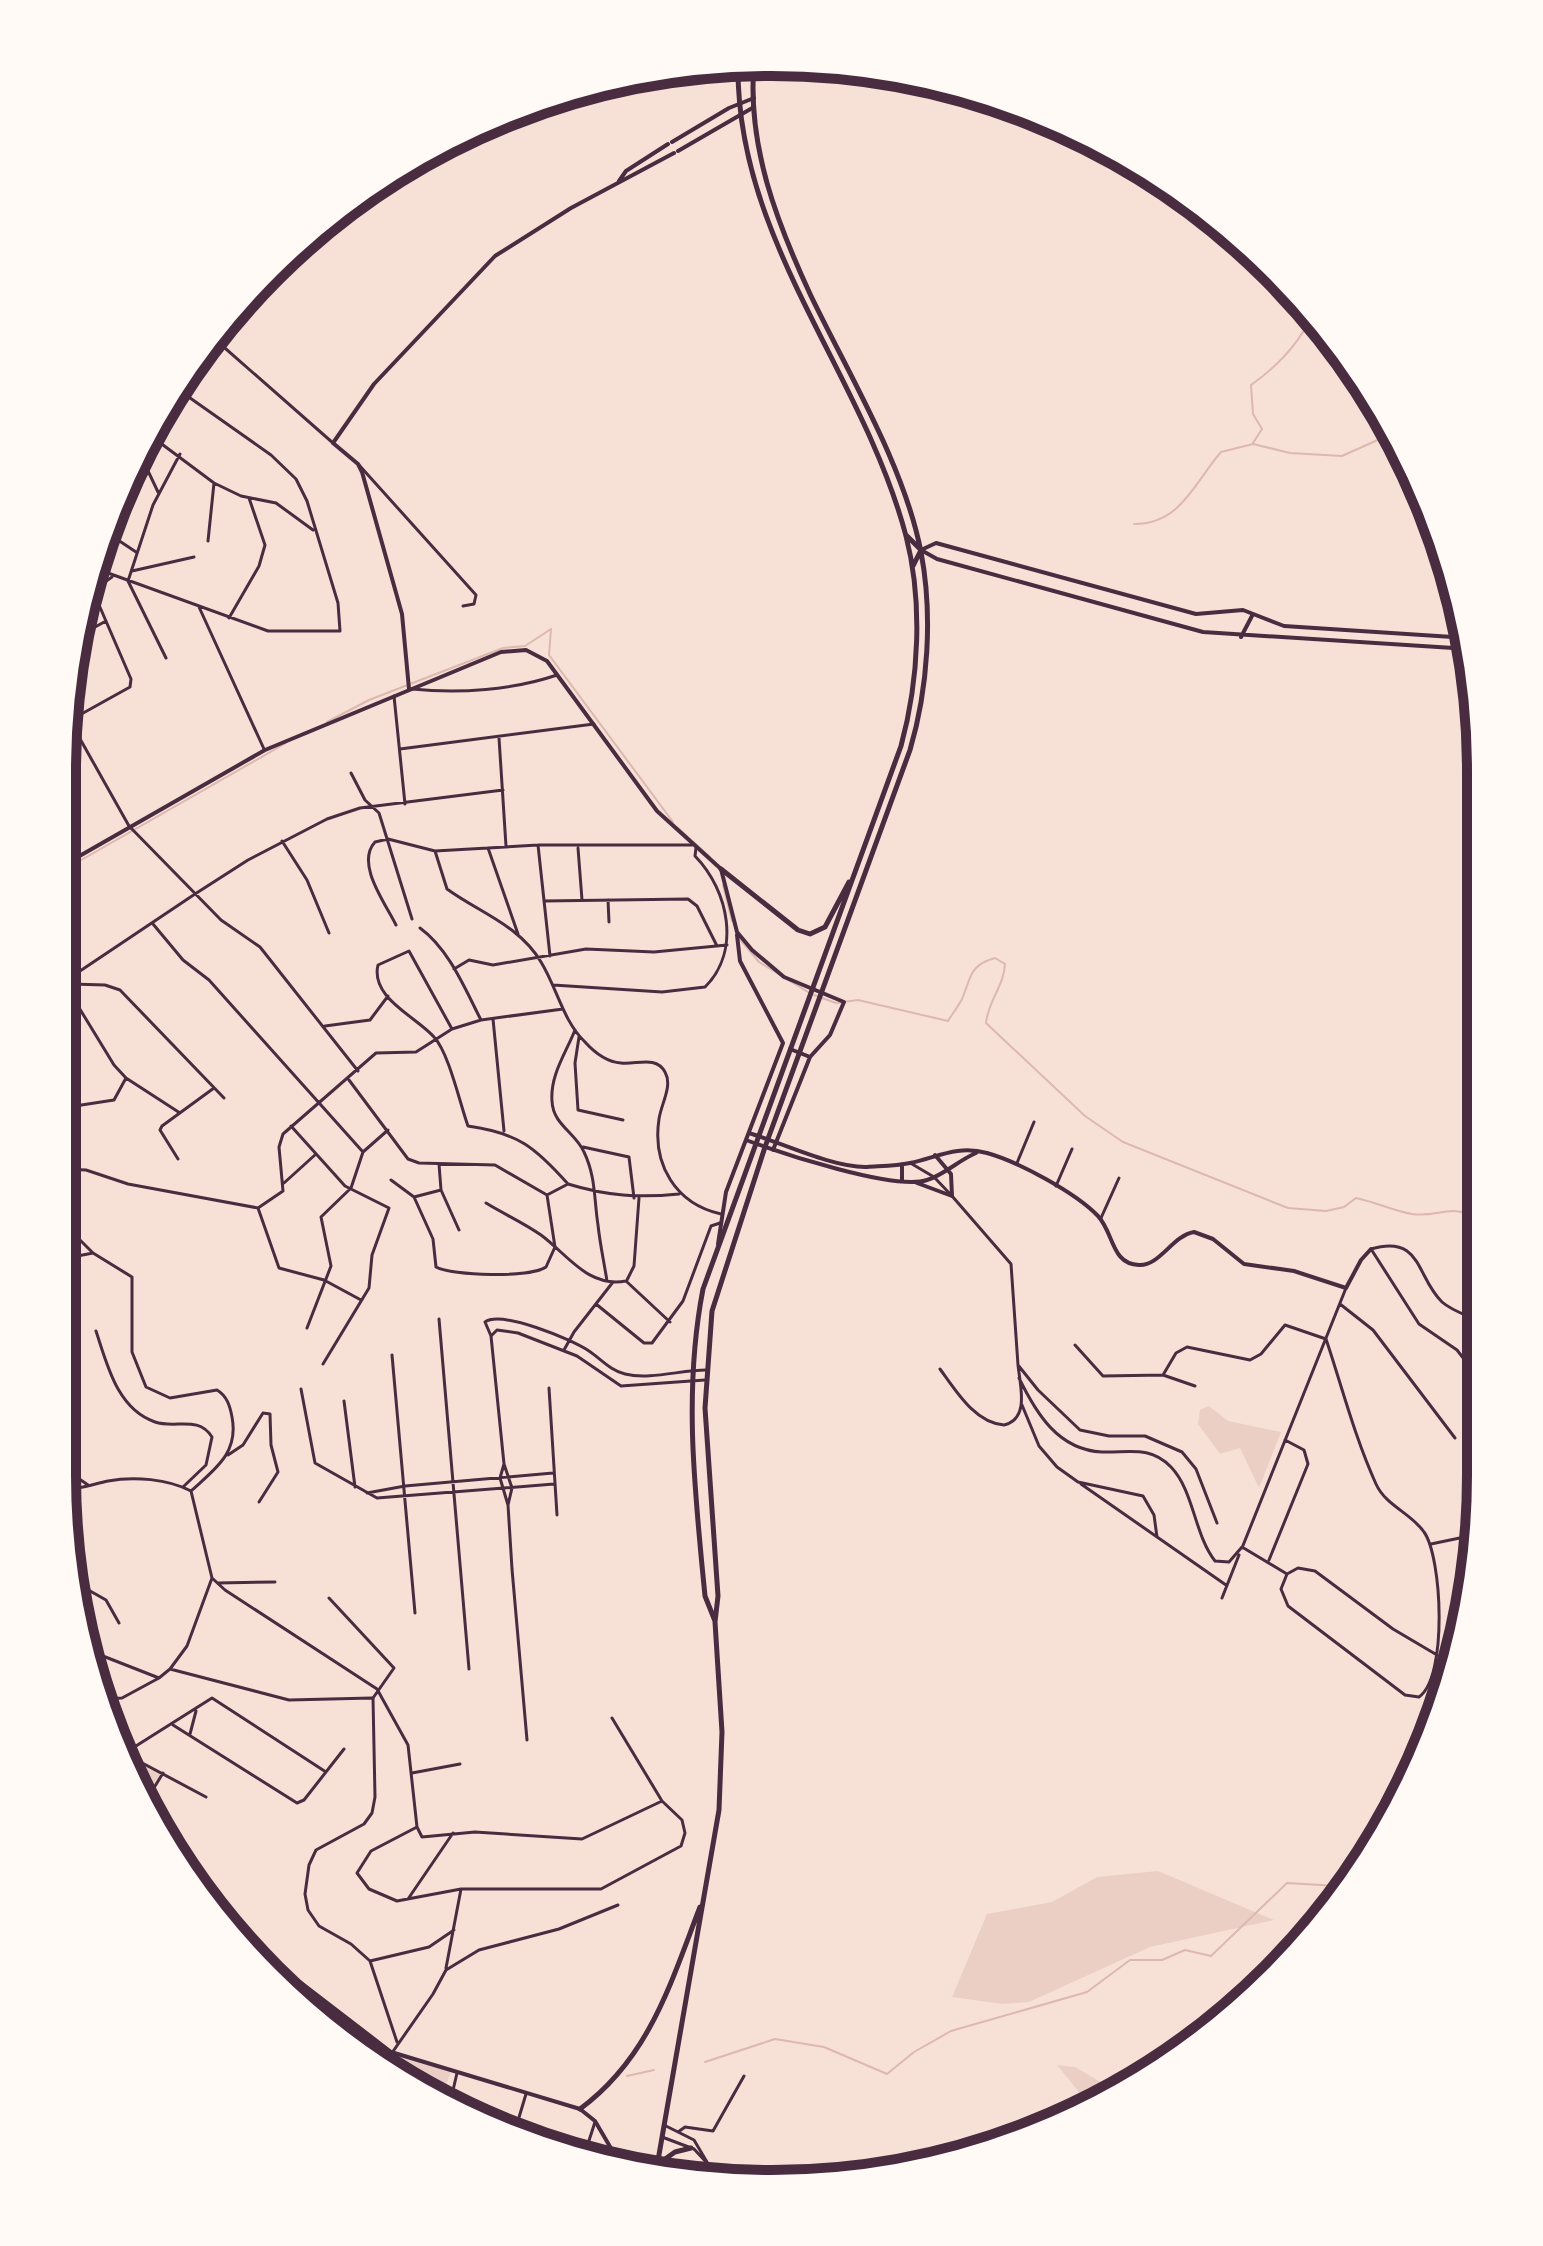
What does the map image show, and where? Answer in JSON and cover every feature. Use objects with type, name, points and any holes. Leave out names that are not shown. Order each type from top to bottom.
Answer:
[{"type":"main road","points":[[658,2160],[719,1810],[722,1732],[715,1622],[718,1596],[705,1380],[718,1289],[813,1011],[915,734],[926,637],[921,550],[876,428],[774,214],[764,182],[754,107],[754,76]]},
{"type":"main road","points":[[715,1622],[705,1596],[690,1381],[703,1289],[860,859],[909,710],[916,635],[912,567],[906,535],[864,428],[764,217],[740,103],[739,77]]},
{"type":"main road","points":[[906,535],[921,550]]},
{"type":"main road","points":[[912,567],[921,550]]},
{"type":"main road","points":[[721,869],[798,930],[810,934],[825,927],[860,859]]},
{"type":"main road","points":[[580,2109],[615,2082],[650,2028],[706,1891]]},
{"type":"main road","points":[[664,2161],[675,2152],[694,2150]]},
{"type":"street","points":[[333,443],[374,384],[495,256],[619,181],[626,171],[670,143],[754,98]]},
{"type":"street","points":[[619,181],[629,180],[754,107]]},
{"type":"street","points":[[222,346],[373,477],[470,588],[475,602],[463,606]]},
{"type":"street","points":[[105,573],[268,631],[340,631],[338,603],[302,489],[289,471],[186,396]]},
{"type":"street","points":[[160,441],[214,483],[249,498],[276,503],[313,530]]},
{"type":"street","points":[[166,658],[128,581],[159,492],[180,454]]},
{"type":"street","points":[[358,464],[402,614],[409,689]]},
{"type":"street","points":[[147,467],[159,492]]},
{"type":"street","points":[[208,541],[214,483]]},
{"type":"street","points":[[229,618],[259,566],[265,545],[249,498]]},
{"type":"street","points":[[116,539],[137,552]]},
{"type":"street","points":[[921,550],[936,543],[1196,614],[1234,610],[1284,626],[1454,637]]},
{"type":"street","points":[[921,550],[933,558],[1027,581],[1184,627],[1241,637],[1456,648]]},
{"type":"street","points":[[132,571],[194,557]]},
{"type":"street","points":[[1027,581],[1034,577],[1030,570]]},
{"type":"street","points":[[102,584],[112,577]]},
{"type":"street","points":[[1060,591],[1057,585],[1063,578]]},
{"type":"street","points":[[78,715],[130,687],[131,679],[97,603]]},
{"type":"street","points":[[199,607],[265,750]]},
{"type":"street","points":[[1241,637],[1254,614]]},
{"type":"street","points":[[91,629],[106,621]]},
{"type":"street","points":[[1395,632],[1395,644]]},
{"type":"street","points":[[76,858],[265,750],[501,652],[532,651],[547,661],[657,811],[721,869],[737,932],[740,961],[783,1043],[721,1214],[717,1246]]},
{"type":"street","points":[[409,689],[435,691],[521,685],[557,675]]},
{"type":"street","points":[[394,695],[405,804]]},
{"type":"street","points":[[400,749],[594,724]]},
{"type":"street","points":[[77,736],[129,826],[235,932],[260,947],[358,1071]]},
{"type":"street","points":[[499,737],[506,846]]},
{"type":"street","points":[[351,773],[365,800],[374,806],[388,839],[412,919]]},
{"type":"street","points":[[76,976],[195,894],[282,841],[327,819],[374,806],[503,790]]},
{"type":"street","points":[[396,925],[368,868],[371,846],[388,839],[435,851],[538,845],[694,847]]},
{"type":"street","points":[[282,841],[307,880],[329,933]]},
{"type":"street","points":[[538,845],[550,956]]},
{"type":"street","points":[[578,846],[582,900]]},
{"type":"street","points":[[553,985],[697,991],[717,974],[727,945],[717,884],[695,856],[694,847]]},
{"type":"street","points":[[488,848],[518,934]]},
{"type":"street","points":[[435,851],[447,889],[487,911],[518,934],[540,960],[579,1036],[610,1060],[623,1064],[651,1062],[663,1069],[668,1082],[658,1121],[659,1153],[667,1175],[681,1194],[697,1207],[721,1214]]},
{"type":"street","points":[[544,901],[688,899],[697,906],[717,946]]},
{"type":"street","points":[[608,900],[609,922]]},
{"type":"street","points":[[153,924],[363,1152]]},
{"type":"street","points":[[420,928],[433,939],[454,969],[481,1020]]},
{"type":"street","points":[[737,932],[752,950],[784,977],[844,1002],[830,1035],[810,1057],[773,1150]]},
{"type":"street","points":[[454,969],[469,960],[493,965],[540,960],[586,949],[654,952],[727,945]]},
{"type":"street","points":[[452,1029],[409,951],[376,969],[388,996],[401,1011],[436,1038],[468,1126],[504,1131],[540,1153],[568,1184],[597,1193],[636,1198],[681,1194]]},
{"type":"street","points":[[76,987],[105,985],[120,990],[224,1098]]},
{"type":"street","points":[[325,1026],[370,1020],[388,996]]},
{"type":"street","points":[[76,1005],[101,1048],[126,1078],[180,1113]]},
{"type":"street","points":[[284,1183],[279,1143],[291,1126],[349,1080],[376,1053],[416,1052],[452,1029],[481,1020],[563,1009]]},
{"type":"street","points":[[493,1018],[504,1131]]},
{"type":"street","points":[[575,1030],[554,1077],[552,1102],[557,1120],[582,1147],[597,1193],[597,1223],[607,1281]]},
{"type":"street","points":[[579,1036],[575,1063],[578,1110],[623,1120]]},
{"type":"street","points":[[789,1049],[810,1057]]},
{"type":"street","points":[[76,1106],[114,1100],[126,1078]]},
{"type":"street","points":[[349,1080],[408,1159],[439,1164],[495,1165],[547,1195]]},
{"type":"street","points":[[178,1159],[160,1130],[214,1088]]},
{"type":"street","points":[[1016,1165],[1034,1122]]},
{"type":"street","points":[[291,1126],[340,1182],[389,1208],[372,1255],[371,1282],[323,1364]]},
{"type":"street","points":[[307,1328],[331,1262],[321,1224],[323,1214],[351,1188],[363,1152],[388,1130]]},
{"type":"street","points":[[749,1133],[852,1166],[911,1163],[958,1149],[978,1152],[1016,1165],[1083,1203],[1101,1219],[1114,1248],[1129,1264],[1143,1266],[1154,1261],[1176,1239],[1194,1232],[1213,1239],[1244,1264],[1294,1271],[1346,1288]]},
{"type":"street","points":[[746,1140],[843,1171],[915,1182],[952,1196]]},
{"type":"street","points":[[582,1147],[629,1157],[636,1198],[634,1266],[626,1281]]},
{"type":"street","points":[[1056,1187],[1072,1149]]},
{"type":"street","points":[[915,1182],[934,1177],[978,1152]]},
{"type":"street","points":[[76,1170],[128,1184],[258,1208],[277,1198],[284,1183],[316,1154]]},
{"type":"street","points":[[935,1155],[948,1168],[952,1196]]},
{"type":"street","points":[[911,1163],[934,1177],[1011,1264],[1022,1405],[1047,1458],[1227,1586]]},
{"type":"street","points":[[439,1164],[441,1190],[459,1230]]},
{"type":"street","points":[[902,1164],[902,1180]]},
{"type":"street","points":[[1101,1219],[1119,1178]]},
{"type":"street","points":[[391,1180],[414,1197],[433,1239],[434,1264],[445,1271],[540,1271],[552,1258],[555,1247],[547,1195]]},
{"type":"street","points":[[547,1195],[568,1184]]},
{"type":"street","points":[[414,1197],[441,1190]]},
{"type":"street","points":[[486,1203],[534,1230],[585,1274],[607,1281],[626,1281],[670,1322]]},
{"type":"street","points":[[258,1208],[279,1268],[324,1280],[361,1300]]},
{"type":"street","points":[[596,1304],[644,1343],[655,1340],[683,1301],[711,1226],[720,1223]]},
{"type":"street","points":[[76,1236],[93,1253],[132,1277],[132,1352],[139,1377],[146,1387],[162,1397],[179,1397],[210,1390],[223,1393],[231,1411],[235,1435],[228,1455]]},
{"type":"street","points":[[1222,1598],[1346,1288],[1361,1260],[1371,1249],[1386,1245],[1409,1253],[1445,1304],[1467,1315]]},
{"type":"street","points":[[1371,1249],[1419,1324],[1457,1350],[1467,1363]]},
{"type":"street","points":[[76,1256],[93,1253]]},
{"type":"street","points":[[564,1350],[574,1332],[613,1282]]},
{"type":"street","points":[[1340,1304],[1373,1330],[1455,1438]]},
{"type":"street","points":[[494,1318],[497,1330]]},
{"type":"street","points":[[439,1319],[469,1669]]},
{"type":"street","points":[[508,1505],[501,1490],[504,1464],[491,1336],[484,1326],[488,1319],[513,1320],[568,1341],[619,1372],[633,1375],[706,1370]]},
{"type":"street","points":[[1163,1375],[1176,1353],[1187,1347],[1250,1360],[1261,1354],[1285,1325],[1326,1339]]},
{"type":"street","points":[[491,1336],[497,1330]]},
{"type":"street","points":[[497,1330],[518,1333],[564,1350],[586,1361],[613,1383],[636,1386],[705,1380]]},
{"type":"street","points":[[96,1331],[111,1375],[128,1402],[154,1422],[192,1423],[201,1426],[212,1437],[206,1465],[183,1487]]},
{"type":"street","points":[[1326,1339],[1378,1489],[1423,1530],[1431,1544],[1439,1635],[1437,1655],[1425,1693],[1412,1697],[1394,1687],[1301,1618],[1288,1606],[1281,1589],[1287,1574],[1298,1568],[1324,1576],[1393,1629],[1437,1655]]},
{"type":"street","points":[[1075,1345],[1103,1376],[1163,1375],[1195,1386]]},
{"type":"street","points":[[392,1355],[415,1613]]},
{"type":"street","points":[[1018,1365],[1052,1406],[1080,1430],[1109,1436],[1145,1436],[1182,1452],[1196,1469],[1217,1523]]},
{"type":"street","points":[[940,1369],[972,1410],[995,1425],[1011,1424],[1022,1405]]},
{"type":"street","points":[[633,1375],[636,1386]]},
{"type":"street","points":[[1019,1378],[1034,1411],[1052,1431],[1076,1447],[1100,1452],[1145,1451],[1172,1468],[1215,1561],[1229,1562],[1242,1547]]},
{"type":"street","points":[[549,1388],[557,1515]]},
{"type":"street","points":[[301,1389],[315,1463],[377,1498],[554,1484]]},
{"type":"street","points":[[344,1401],[355,1487]]},
{"type":"street","points":[[191,1491],[228,1455],[243,1445],[263,1413],[270,1414],[271,1445],[278,1472],[259,1502]]},
{"type":"street","points":[[1269,1560],[1308,1464],[1304,1450],[1285,1440]]},
{"type":"street","points":[[504,1464],[511,1477],[512,1488],[508,1505],[527,1740]]},
{"type":"street","points":[[367,1493],[405,1486],[553,1473]]},
{"type":"street","points":[[76,1477],[90,1486]]},
{"type":"street","points":[[76,1487],[125,1478],[191,1491],[212,1578],[187,1646],[170,1669],[122,1698],[113,1699]]},
{"type":"street","points":[[1078,1482],[1143,1496],[1154,1515],[1157,1537]]},
{"type":"street","points":[[1431,1544],[1464,1538]]},
{"type":"street","points":[[1242,1547],[1269,1560],[1287,1574]]},
{"type":"street","points":[[212,1578],[375,1694],[403,1732],[412,1773],[417,1827],[422,1837],[453,1833],[582,1839],[662,1801]]},
{"type":"street","points":[[218,1583],[275,1582]]},
{"type":"street","points":[[86,1588],[106,1600],[119,1623]]},
{"type":"street","points":[[329,1598],[393,1663],[393,1672],[375,1694],[375,1797],[372,1813],[364,1824],[316,1850],[309,1865],[305,1894],[308,1910],[319,1926],[351,1944],[370,1961],[397,2042]]},
{"type":"street","points":[[100,1655],[159,1678]]},
{"type":"street","points":[[170,1669],[289,1700],[375,1694]]},
{"type":"street","points":[[132,1748],[146,1737],[196,1711],[208,1698],[215,1699],[326,1772]]},
{"type":"street","points":[[190,1734],[196,1711]]},
{"type":"street","points":[[417,1827],[371,1851],[357,1873],[363,1883],[378,1894],[407,1900],[461,1889],[601,1889],[676,1851],[684,1840],[684,1826],[662,1801],[612,1718]]},
{"type":"street","points":[[173,1725],[297,1803],[304,1800],[344,1749]]},
{"type":"street","points":[[138,1761],[206,1797]]},
{"type":"street","points":[[412,1773],[460,1764]]},
{"type":"street","points":[[152,1790],[163,1773]]},
{"type":"street","points":[[407,1900],[453,1833]]},
{"type":"street","points":[[389,2056],[433,1994],[446,1970],[461,1889]]},
{"type":"street","points":[[446,1970],[479,1950],[559,1929],[618,1905]]},
{"type":"street","points":[[370,1961],[429,1947],[454,1930]]},
{"type":"street","points":[[293,1978],[391,2052],[580,2109],[595,2121],[613,2151]]},
{"type":"street","points":[[453,2092],[457,2073]]},
{"type":"street","points":[[678,2132],[685,2127],[713,2131],[744,2076]]},
{"type":"street","points":[[518,2122],[526,2094]]},
{"type":"street","points":[[588,2145],[595,2121]]},
{"type":"street","points":[[664,2125],[703,2150],[709,2166]]},
{"type":"street","points":[[662,2137],[694,2150],[703,2150]]},
{"type":"street","points":[[694,2150],[709,2166]]},
{"type":"shaded area","points":[[1209,1406],[1228,1421],[1281,1432],[1259,1488],[1240,1448],[1220,1454],[1198,1424],[1200,1410]]},
{"type":"shaded area","points":[[139,1763],[160,1774],[152,1789]]},
{"type":"shaded area","points":[[1158,1871],[1274,1920],[1150,1947],[1029,2002],[1002,2004],[952,1997],[987,1914],[1052,1902],[1097,1877]]},
{"type":"shaded area","points":[[391,2053],[451,2071],[445,2088],[424,2077],[390,2056]]},
{"type":"shaded area","points":[[1057,2065],[1075,2067],[1105,2085],[1082,2096]]},
{"type":"waterway","points":[[1253,443],[1262,429],[1253,414],[1251,385],[1284,356],[1306,327]]},
{"type":"waterway","points":[[1134,524],[1164,517],[1175,509],[1221,452],[1253,444],[1290,453],[1342,456],[1381,438]]},
{"type":"waterway","points":[[327,722],[369,700],[503,648],[525,646],[551,629],[549,655],[673,822]]},
{"type":"waterway","points":[[76,863],[286,743]]},
{"type":"waterway","points":[[677,827],[710,857]]},
{"type":"waterway","points":[[723,885],[732,921]]},
{"type":"waterway","points":[[739,938],[759,962],[808,992]]},
{"type":"waterway","points":[[814,995],[836,1003],[858,1000],[948,1021],[976,969],[995,958],[1005,964],[1004,972],[986,1023],[1085,1116],[1123,1142],[1288,1208],[1326,1211],[1344,1207],[1356,1198],[1412,1214],[1452,1211],[1467,1214]]},
{"type":"waterway","points":[[705,2062],[775,2039],[824,2047],[887,2074],[914,2052],[951,2031],[1087,1992],[1130,1960],[1162,1960],[1185,1950],[1211,1956],[1287,1883],[1332,1886]]},
{"type":"waterway","points":[[627,2076],[654,2070]]}]
